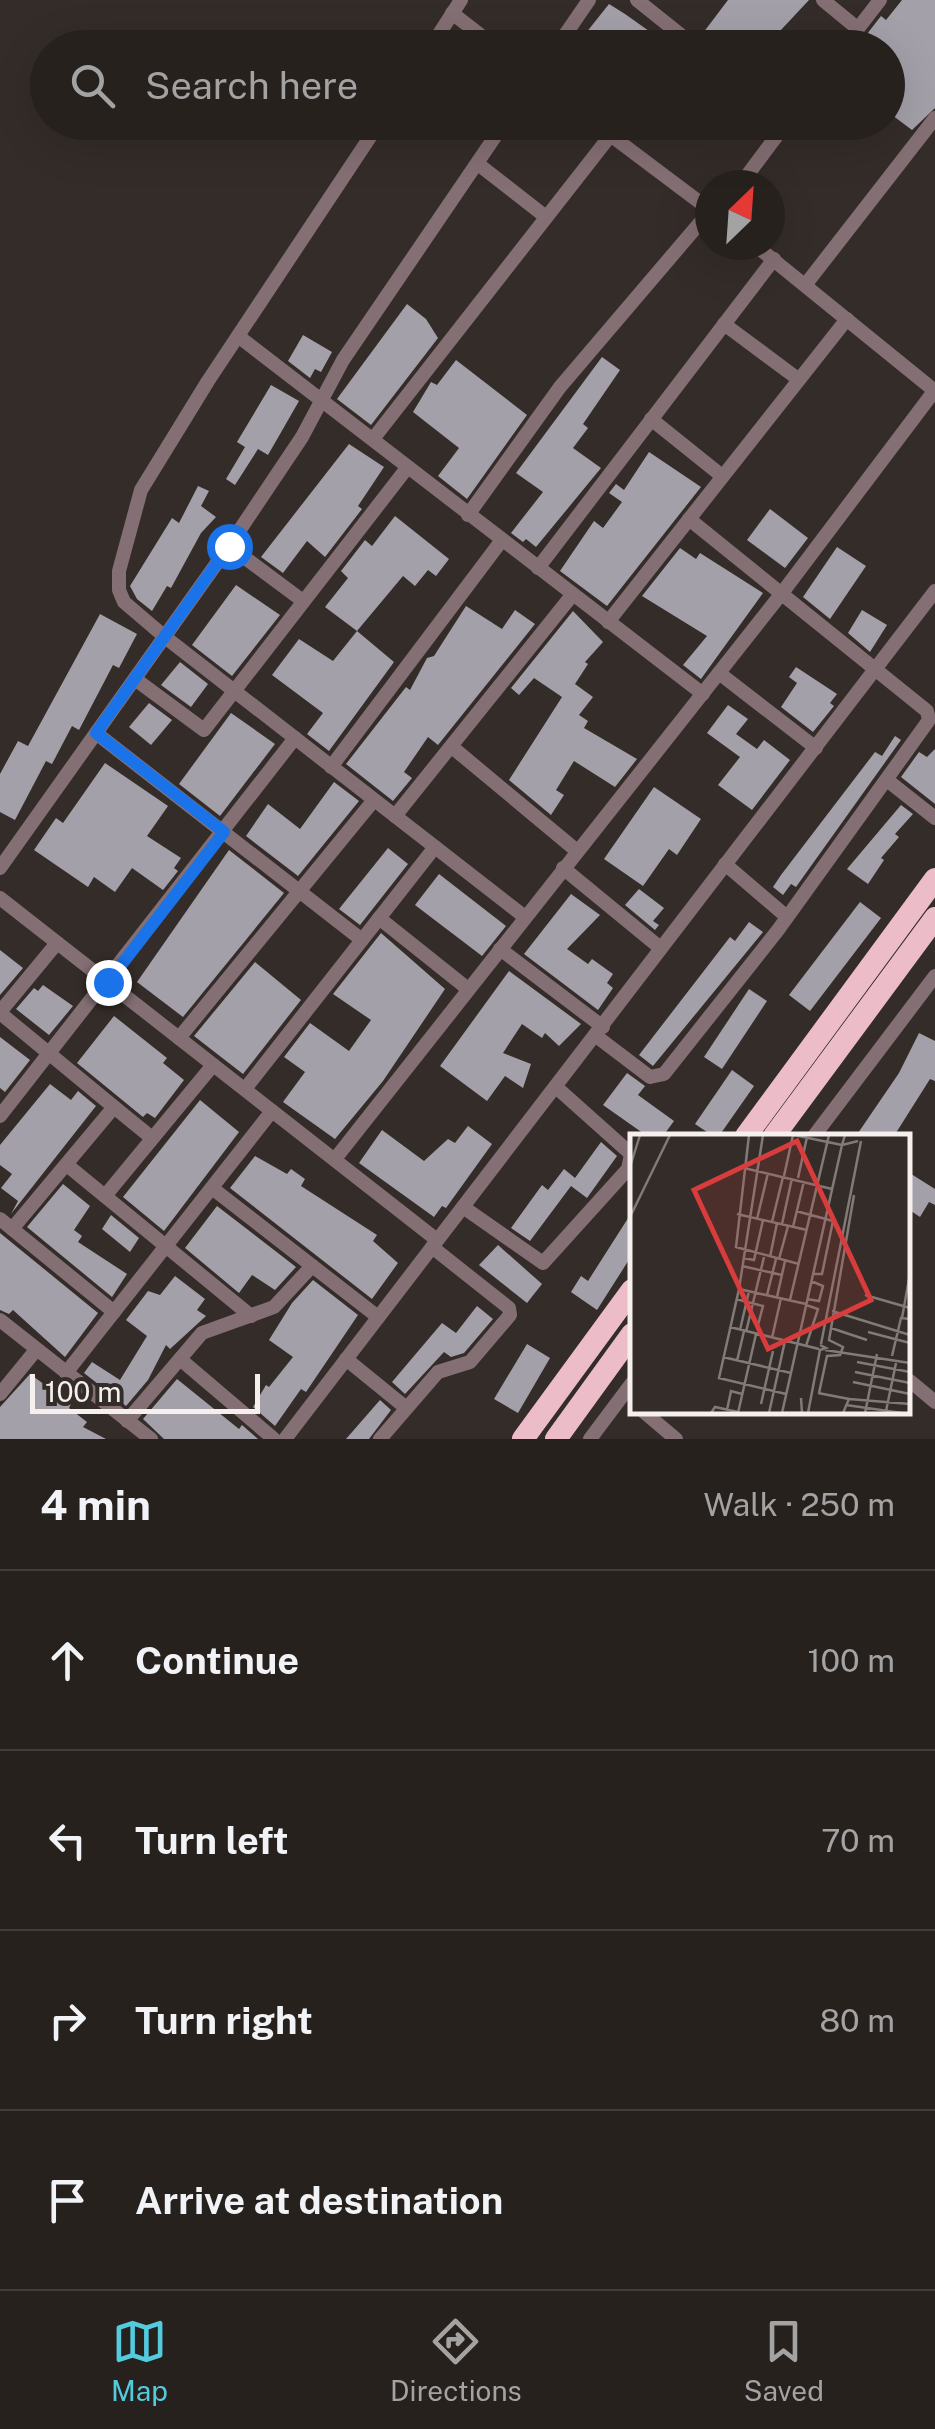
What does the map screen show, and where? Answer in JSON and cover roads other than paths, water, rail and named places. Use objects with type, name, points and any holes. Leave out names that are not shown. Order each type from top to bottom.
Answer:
[{"type":"highway","points":[[747,1134],[935,879]]},
{"type":"highway","points":[[775,1134],[935,918]]},
{"type":"highway","points":[[523,1439],[630,1293]]},
{"type":"highway","points":[[556,1439],[630,1337]]},
{"type":"street","points":[[442,30],[461,0]]},
{"type":"street","points":[[568,30],[589,0]]},
{"type":"street","points":[[637,0],[675,30]]},
{"type":"street","points":[[822,0],[858,28],[880,0]]},
{"type":"street","points":[[452,14],[473,30]]},
{"type":"street","points":[[806,284],[935,118]]},
{"type":"street","points":[[368,140],[150,475],[132,511],[119,590],[124,602],[165,637],[525,917]]},
{"type":"street","points":[[0,868],[229,546],[378,306],[493,140]]},
{"type":"street","points":[[373,439],[607,140]]},
{"type":"street","points":[[615,140],[695,199]]},
{"type":"street","points":[[751,170],[774,140]]},
{"type":"street","points":[[478,164],[546,218]]},
{"type":"street","points":[[468,515],[560,387],[695,228]]},
{"type":"street","points":[[538,568],[773,260]]},
{"type":"street","points":[[335,1159],[720,673],[935,390],[775,260]]},
{"type":"street","points":[[608,622],[847,319]]},
{"type":"street","points":[[724,324],[798,379]]},
{"type":"street","points":[[238,336],[703,694]]},
{"type":"street","points":[[652,420],[722,476]]},
{"type":"street","points":[[135,679],[203,730],[406,468]]},
{"type":"street","points":[[500,949],[658,1079],[787,917],[930,720],[926,711],[689,519]]},
{"type":"street","points":[[331,766],[502,540]]},
{"type":"street","points":[[229,546],[303,602]]},
{"type":"street","points":[[285,1439],[600,1031],[658,946],[816,748],[935,590]]},
{"type":"street","points":[[396,816],[572,594]]},
{"type":"street","points":[[720,673],[816,748]]},
{"type":"street","points":[[96,733],[362,940]]},
{"type":"street","points":[[2,1108],[108,982],[295,738]]},
{"type":"street","points":[[452,747],[577,850]]},
{"type":"street","points":[[887,780],[935,818]]},
{"type":"street","points":[[179,1038],[374,800]]},
{"type":"street","points":[[245,1090],[435,847]]},
{"type":"street","points":[[724,864],[787,917]]},
{"type":"street","points":[[563,868],[658,946]]},
{"type":"street","points":[[0,898],[335,1159],[509,1308],[510,1314],[470,1362],[438,1372],[380,1439]]},
{"type":"street","points":[[379,918],[468,989]]},
{"type":"street","points":[[57,943],[0,1012],[152,1138]]},
{"type":"street","points":[[816,1134],[934,977],[907,958]]},
{"type":"street","points":[[105,1196],[214,1064]]},
{"type":"street","points":[[556,1087],[630,1153]]},
{"type":"street","points":[[114,1107],[66,1165],[6,1224],[114,1312]]},
{"type":"street","points":[[66,1373],[272,1111]]},
{"type":"street","points":[[463,1206],[544,1264],[628,1169],[630,1159]]},
{"type":"street","points":[[66,1165],[251,1316]]},
{"type":"street","points":[[212,1188],[378,1318]]},
{"type":"street","points":[[128,1421],[202,1333],[282,1301],[312,1266]]},
{"type":"street","points":[[0,1320],[150,1439]]},
{"type":"street","points":[[0,1394],[36,1350]]},
{"type":"street","points":[[180,1359],[274,1439]]},
{"type":"street","points":[[346,1359],[405,1407]]},
{"type":"street","points":[[590,1439],[630,1393],[602,1376]]},
{"type":"street","points":[[910,1380],[935,1402]]},
{"type":"street","points":[[646,1414],[676,1439]]}]
